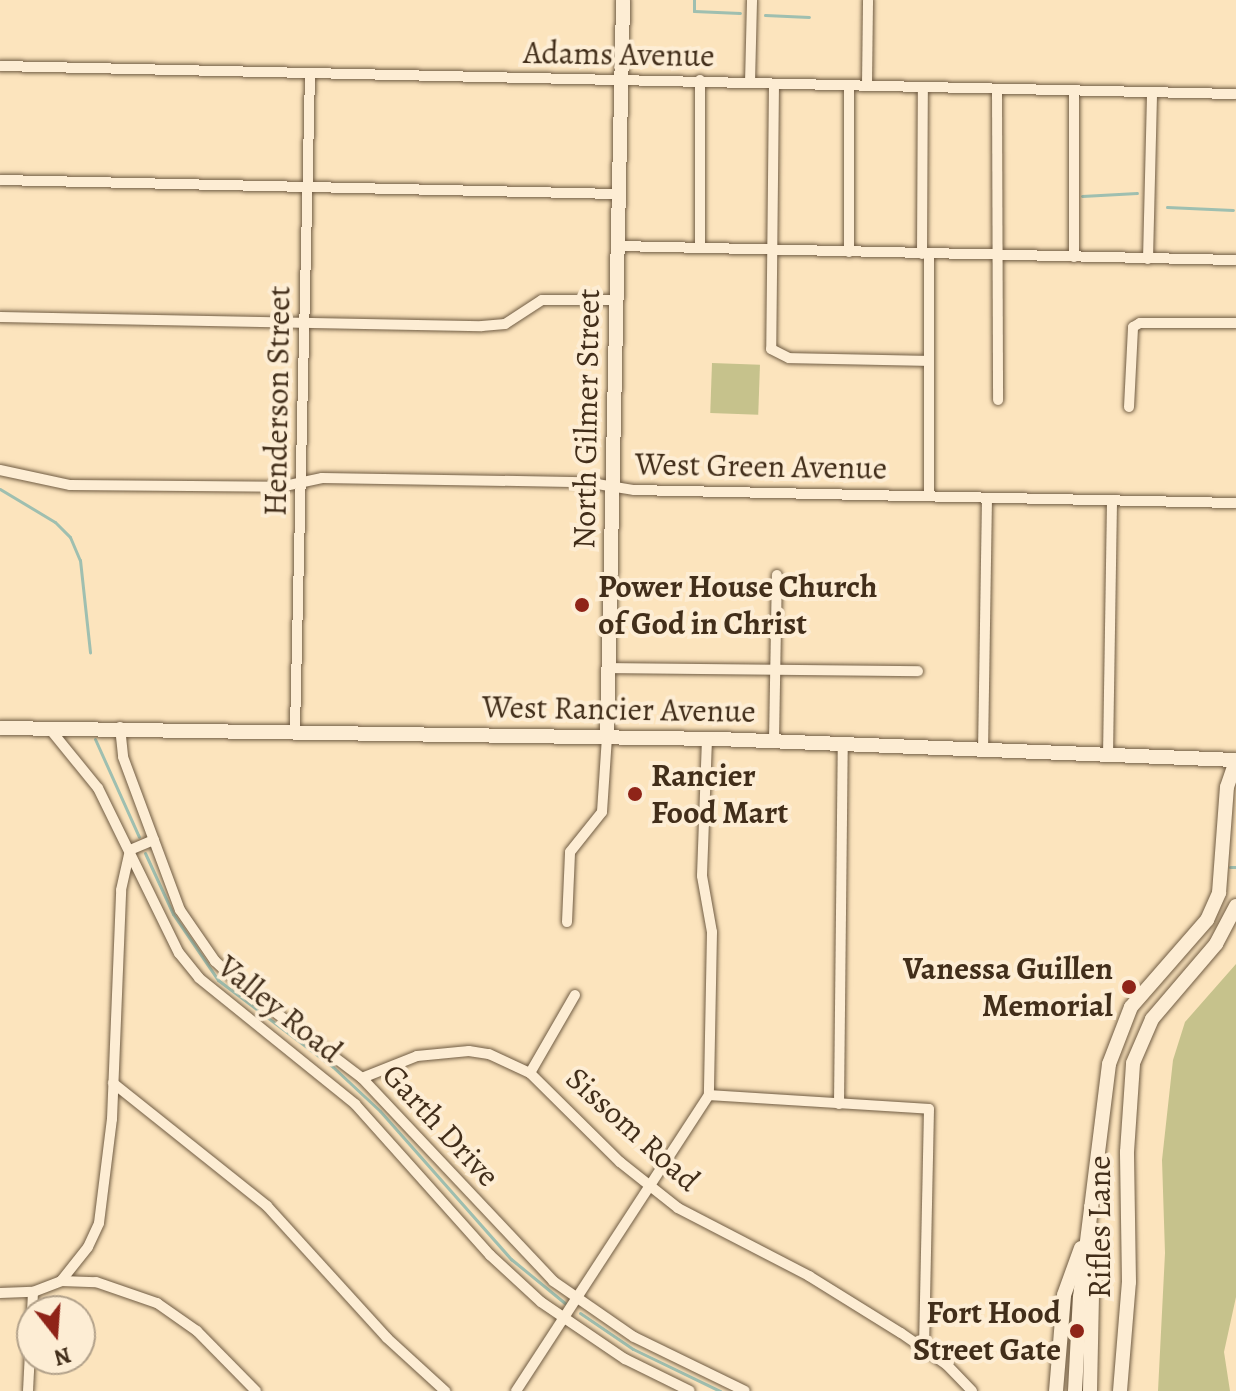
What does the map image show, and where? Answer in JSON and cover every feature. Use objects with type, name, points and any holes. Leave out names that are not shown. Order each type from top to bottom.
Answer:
[{"type":"street","name":"North Gilmer Street","points":[[567,922],[570,852],[602,812],[607,736],[623,0]]},
{"type":"street","points":[[750,83],[752,0]]},
{"type":"street","points":[[867,85],[868,0]]},
{"type":"street","name":"Adams Avenue","points":[[0,66],[1236,94]]},
{"type":"street","name":"Henderson Street","points":[[295,730],[310,73]]},
{"type":"street","points":[[700,80],[700,248]]},
{"type":"street","points":[[774,84],[769,337],[775,355],[927,361]]},
{"type":"street","points":[[849,86],[849,252]]},
{"type":"street","points":[[923,88],[929,496]]},
{"type":"street","points":[[997,90],[998,400]]},
{"type":"street","points":[[1074,92],[1074,257]]},
{"type":"street","points":[[1148,259],[1152,93]]},
{"type":"street","points":[[0,180],[618,194]]},
{"type":"street","points":[[618,246],[1236,260]]},
{"type":"street","points":[[0,317],[497,325],[542,300],[615,300]]},
{"type":"street","points":[[1129,407],[1133,327],[1140,323],[1236,323]]},
{"type":"street","name":"West Green Avenue","points":[[0,470],[70,485],[257,488],[301,481],[554,482],[612,487],[1236,503]]},
{"type":"street","points":[[983,752],[987,498]]},
{"type":"street","points":[[1108,756],[1112,500]]},
{"type":"street","points":[[774,741],[777,575]]},
{"type":"street","points":[[607,668],[918,671]]},
{"type":"street","points":[[48,726],[98,788],[130,850],[121,890],[109,1171],[99,1223],[88,1247],[61,1281]]},
{"type":"street","name":"West Rancier Avenue","points":[[0,728],[48,726],[607,736],[1236,761]]},
{"type":"street","name":"Garth Drive","points":[[120,727],[123,757],[180,910],[215,961],[246,990],[362,1078],[506,1235],[579,1299],[634,1337],[745,1391]]},
{"type":"street","points":[[516,1391],[565,1321],[709,1095],[712,932],[702,876],[707,739]]},
{"type":"street","points":[[839,1104],[843,743]]},
{"type":"street","name":"Rifles Lane","points":[[1090,1221],[1109,1064],[1131,1007],[1207,920],[1219,893],[1227,787],[1236,761]]},
{"type":"street","points":[[130,850],[154,840]]},
{"type":"street","name":"Valley Road","points":[[130,850],[179,953],[199,978],[355,1104],[490,1255],[565,1321],[625,1359],[690,1391]]},
{"type":"street","name":"Rifles Lane","points":[[1120,1391],[1129,1282],[1127,1152],[1133,1063],[1152,1019],[1216,944],[1236,906]]},
{"type":"street","points":[[530,1073],[575,995]]},
{"type":"street","name":"Sissom Road","points":[[362,1078],[417,1056],[469,1051],[489,1054],[530,1073],[652,1187],[707,1227],[809,1276],[924,1348],[972,1391]]},
{"type":"street","points":[[113,1083],[267,1206],[387,1338],[445,1391]]},
{"type":"street","points":[[709,1095],[929,1109],[924,1348]]},
{"type":"street","points":[[1056,1391],[1064,1295],[1090,1221]]},
{"type":"street","points":[[1065,1391],[1072,1296],[1090,1221]]},
{"type":"street","points":[[1075,1391],[1090,1221]]},
{"type":"street","points":[[1083,1391],[1090,1221]]},
{"type":"street","points":[[1090,1221],[1096,1299],[1090,1391]]},
{"type":"street","points":[[0,1293],[33,1292],[61,1281],[96,1282],[157,1303],[197,1331],[256,1391]]},
{"type":"street","points":[[28,1391],[33,1292]]},
{"type":"shaded area","points":[[712,363],[760,365],[758,415],[710,413]]},
{"type":"shaded area","points":[[1236,964],[1236,1297],[1224,1352],[1230,1391],[1158,1391],[1165,1253],[1162,1160],[1173,1060],[1185,1022]]},
{"type":"waterway","points":[[694,0],[694,11],[740,13]]},
{"type":"waterway","points":[[765,15],[809,17]]},
{"type":"waterway","points":[[1082,196],[1137,193]]},
{"type":"waterway","points":[[1167,207],[1233,210]]},
{"type":"waterway","points":[[0,489],[55,522],[70,537],[80,560],[90,652]]},
{"type":"waterway","points":[[95,739],[139,837]]},
{"type":"waterway","points":[[145,853],[173,914],[218,980],[333,1067],[380,1111],[511,1259],[566,1304]]},
{"type":"waterway","points":[[1230,867],[1236,867]]},
{"type":"waterway","points":[[580,1313],[633,1349],[720,1391]]},
{"type":"place","name":"Power House Church of God in Christ","points":[[582,605]]},
{"type":"place","name":"Rancier Food Mart","points":[[635,794]]},
{"type":"place","name":"Vanessa Guillen Memorial","points":[[1129,987]]},
{"type":"place","name":"Fort Hood Street Gate","points":[[1077,1331]]}]
